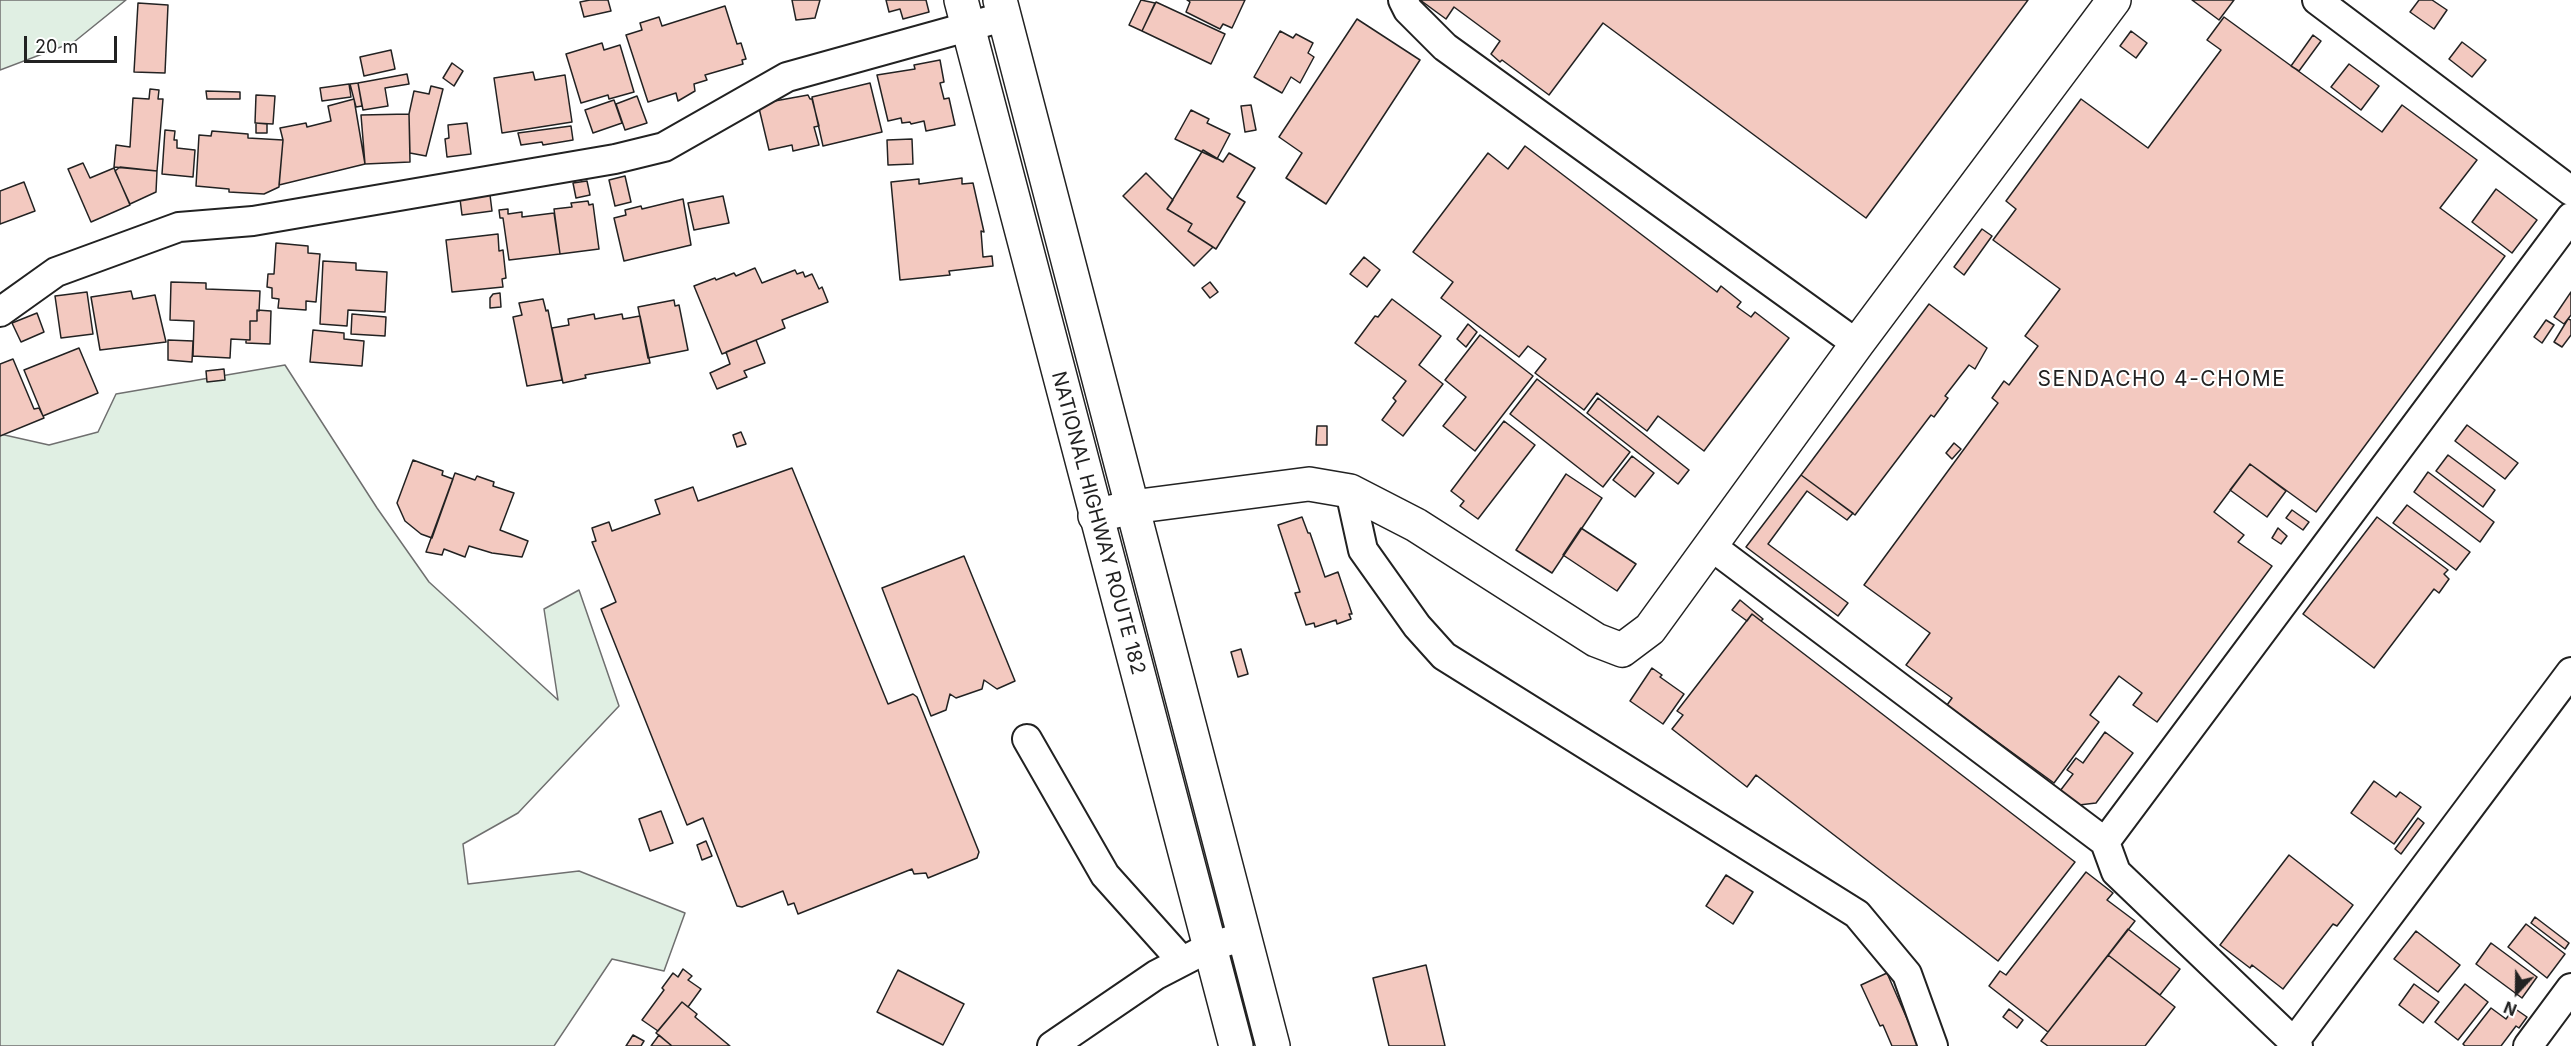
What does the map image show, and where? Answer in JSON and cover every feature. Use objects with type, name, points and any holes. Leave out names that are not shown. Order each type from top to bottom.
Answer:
[{"type":"main road","points":[[1095,516],[1132,507],[1309,484],[1350,491],[1416,525],[1596,640],[1622,650],[1650,629],[1857,344],[2114,0]]},
{"type":"main road","name":"NATIONAL HIGHWAY ROUTE 182","points":[[1001,8],[1273,1046]]},
{"type":"main road","name":"NATIONAL HIGHWAY ROUTE 182","points":[[964,13],[1095,516],[1196,954],[1236,1046]]},
{"type":"street","points":[[1403,0],[1408,10],[1445,47],[1857,344]]},
{"type":"street","points":[[2317,0],[2571,191]]},
{"type":"street","points":[[0,312],[56,272],[179,227],[253,221],[615,159],[664,147],[787,77],[964,13],[1001,8]]},
{"type":"street","points":[[2105,842],[2571,217]]},
{"type":"street","points":[[1350,491],[1363,550],[1417,626],[1444,656],[1857,914],[1907,974],[1933,1046]]},
{"type":"street","points":[[1711,546],[2105,842],[2116,872],[2296,1044],[2571,672]]},
{"type":"street","points":[[1028,739],[1105,874],[1196,954]]},
{"type":"street","points":[[1052,1046],[1156,975],[1196,954],[1244,936]]},
{"type":"street","points":[[2528,1046],[2571,988]]},
{"type":"green space","points":[[0,0],[126,0],[74,42],[0,70]]},
{"type":"green space","points":[[285,365],[377,508],[429,582],[558,700],[544,609],[579,590],[619,706],[518,813],[463,844],[468,884],[579,871],[685,913],[664,971],[612,959],[554,1046],[0,1046],[0,434],[49,445],[98,432],[116,394]]},
{"type":"building","points":[[608,0],[611,11],[584,17],[580,2]]},
{"type":"building","points":[[792,0],[820,0],[815,18],[796,20]]},
{"type":"building","points":[[886,0],[926,0],[929,12],[903,19],[900,9],[889,12]]},
{"type":"building","points":[[1141,0],[1155,3],[1142,31],[1129,25]]},
{"type":"building","points":[[1187,0],[1245,0],[1232,28],[1223,24],[1220,29],[1186,12],[1190,2]]},
{"type":"building","points":[[1420,0],[2028,0],[1866,218],[1603,23],[1549,95],[1491,54],[1500,41],[1454,7],[1446,19]]},
{"type":"building","points":[[2192,0],[2234,0],[2219,20]]},
{"type":"building","points":[[2419,0],[2432,0],[2447,10],[2434,29],[2410,12]]},
{"type":"building","points":[[1156,2],[1225,34],[1211,64],[1142,31]]},
{"type":"building","points":[[138,3],[168,5],[165,73],[134,72]]},
{"type":"building","points":[[725,6],[737,44],[741,43],[746,59],[742,60],[743,64],[705,75],[707,80],[694,84],[695,91],[678,101],[676,93],[648,102],[626,35],[642,30],[640,23],[659,17],[662,26]]},
{"type":"building","points":[[2224,17],[2382,132],[2402,105],[2477,160],[2440,208],[2505,256],[2316,512],[2250,464],[2214,512],[2244,535],[2238,542],[2272,566],[2157,722],[2133,705],[2142,693],[2119,676],[2090,715],[2099,722],[2054,783],[1947,705],[1952,698],[1906,665],[1930,633],[1864,585],[1998,403],[1992,398],[2004,381],[2009,385],[2038,346],[2025,336],[2060,289],[1993,240],[2016,209],[2006,201],[2081,99],[2148,148],[2221,50],[2207,40]]},
{"type":"building","points":[[1357,19],[1420,60],[1326,204],[1286,178],[1302,153],[1279,137]]},
{"type":"building","points":[[1280,31],[1293,38],[1296,34],[1313,43],[1308,53],[1314,57],[1300,83],[1291,77],[1282,93],[1254,77]]},
{"type":"building","points":[[2131,31],[2147,43],[2136,58],[2120,46]]},
{"type":"building","points":[[2313,35],[2321,41],[2299,71],[2291,66]]},
{"type":"building","points":[[2462,42],[2486,60],[2472,77],[2449,59]]},
{"type":"building","points":[[602,43],[604,50],[620,45],[634,92],[609,99],[608,95],[581,103],[566,54]]},
{"type":"building","points":[[391,50],[395,69],[364,76],[360,57]]},
{"type":"building","points":[[940,60],[944,82],[940,83],[944,99],[949,98],[955,125],[926,131],[924,121],[911,124],[910,122],[902,123],[901,118],[888,121],[877,75],[915,69],[914,65]]},
{"type":"building","points":[[452,63],[463,71],[454,86],[443,78]]},
{"type":"building","points":[[2349,64],[2379,86],[2361,110],[2331,87]]},
{"type":"building","points":[[533,72],[535,80],[565,75],[572,122],[502,133],[494,78]]},
{"type":"building","points":[[407,74],[409,84],[385,88],[388,106],[363,110],[358,83]]},
{"type":"building","points":[[358,83],[362,106],[356,107],[350,84]]},
{"type":"building","points":[[870,83],[882,132],[823,146],[812,97]]},
{"type":"building","points":[[349,84],[351,97],[322,101],[320,88]]},
{"type":"building","points":[[431,86],[443,89],[426,156],[410,153],[409,114],[414,91],[429,94]]},
{"type":"building","points":[[150,89],[159,90],[158,99],[163,99],[157,171],[114,167],[116,145],[130,147],[133,98],[149,99]]},
{"type":"building","points":[[206,91],[240,92],[240,99],[207,99]]},
{"type":"building","points":[[256,95],[275,96],[273,124],[255,123]]},
{"type":"building","points":[[808,95],[812,99],[819,126],[814,127],[819,145],[793,151],[792,145],[769,150],[758,104]]},
{"type":"building","points":[[637,96],[647,123],[625,130],[616,104]]},
{"type":"building","points":[[354,99],[365,164],[279,185],[283,140],[280,128],[306,123],[307,127],[331,121],[328,106]]},
{"type":"building","points":[[614,100],[622,123],[593,133],[585,110]]},
{"type":"building","points":[[1251,105],[1256,130],[1245,132],[1241,106]]},
{"type":"building","points":[[1191,110],[1209,119],[1207,123],[1230,134],[1217,159],[1175,139]]},
{"type":"building","points":[[409,114],[410,162],[365,164],[361,115]]},
{"type":"building","points":[[256,123],[267,124],[267,133],[256,133]]},
{"type":"building","points":[[467,123],[471,154],[447,157],[445,139],[449,138],[448,125]]},
{"type":"building","points":[[571,126],[573,140],[543,145],[542,142],[521,145],[518,133]]},
{"type":"building","points":[[165,130],[175,131],[174,140],[177,140],[177,148],[195,150],[193,177],[162,174]]},
{"type":"building","points":[[212,131],[248,134],[248,138],[283,140],[279,187],[264,194],[229,192],[229,189],[196,186],[199,135],[211,136]]},
{"type":"building","points":[[912,139],[913,164],[888,165],[887,140]]},
{"type":"building","points":[[1525,146],[1717,292],[1721,286],[1741,302],[1737,307],[1751,317],[1755,312],[1789,338],[1704,451],[1658,416],[1647,431],[1597,393],[1584,410],[1535,373],[1546,359],[1528,346],[1519,357],[1441,298],[1453,282],[1413,252],[1488,153],[1508,169]]},
{"type":"building","points":[[1203,150],[1223,162],[1229,153],[1255,168],[1237,197],[1245,202],[1216,249],[1188,231],[1192,224],[1167,209]]},
{"type":"building","points":[[83,163],[90,178],[114,168],[130,205],[91,222],[68,169]]},
{"type":"building","points":[[120,167],[157,171],[156,192],[130,204],[115,171]]},
{"type":"building","points":[[1146,173],[1173,200],[1167,209],[1192,224],[1188,231],[1213,247],[1194,266],[1123,196]]},
{"type":"building","points":[[625,176],[631,202],[615,206],[609,180]]},
{"type":"building","points":[[962,178],[962,184],[973,183],[984,232],[981,231],[983,257],[992,256],[993,266],[949,271],[950,275],[900,280],[891,182],[919,179],[919,184]]},
{"type":"building","points":[[587,181],[590,195],[576,198],[573,183]]},
{"type":"building","points":[[24,182],[35,211],[0,224],[0,191]]},
{"type":"building","points":[[2496,189],[2537,220],[2512,253],[2472,222]]},
{"type":"building","points":[[490,195],[492,211],[462,215],[460,199]]},
{"type":"building","points":[[723,196],[729,223],[694,230],[688,203]]},
{"type":"building","points":[[683,199],[691,245],[624,261],[614,218],[626,215],[625,210],[641,206],[642,209]]},
{"type":"building","points":[[588,201],[589,205],[593,204],[599,249],[560,254],[554,209],[572,207],[571,203]]},
{"type":"building","points":[[508,209],[508,214],[522,212],[522,217],[554,213],[560,254],[509,260],[503,218],[500,218],[499,210]]},
{"type":"building","points":[[1982,229],[1992,236],[1964,275],[1954,267]]},
{"type":"building","points":[[498,234],[499,251],[503,250],[506,278],[502,279],[503,287],[452,292],[446,240]]},
{"type":"building","points":[[276,243],[308,246],[308,253],[320,254],[316,302],[306,301],[306,310],[278,308],[279,299],[272,298],[272,288],[267,287],[268,274],[274,274]]},
{"type":"building","points":[[1364,257],[1380,270],[1367,287],[1350,274]]},
{"type":"building","points":[[323,261],[356,263],[356,270],[387,272],[385,312],[348,310],[347,326],[320,324]]},
{"type":"building","points":[[755,268],[762,283],[795,270],[797,274],[803,272],[805,277],[812,274],[819,289],[822,287],[828,302],[782,320],[785,328],[722,354],[694,286],[734,273],[736,276]]},
{"type":"building","points":[[171,282],[206,283],[206,289],[260,291],[257,321],[250,321],[250,340],[231,339],[230,358],[193,356],[194,321],[170,320]]},
{"type":"building","points":[[1210,282],[1218,292],[1210,298],[1202,288]]},
{"type":"building","points":[[131,291],[133,299],[155,295],[166,342],[100,350],[91,297]]},
{"type":"building","points":[[87,292],[93,334],[61,338],[55,296]]},
{"type":"building","points":[[2571,292],[2571,315],[2564,324],[2554,317]]},
{"type":"building","points":[[500,293],[501,307],[490,308],[490,298],[493,294]]},
{"type":"building","points":[[543,299],[546,311],[548,310],[562,380],[527,386],[513,317],[522,315],[519,303]]},
{"type":"building","points":[[1392,299],[1441,336],[1419,365],[1443,384],[1403,436],[1382,420],[1396,401],[1393,398],[1406,381],[1355,343],[1375,316],[1378,317]]},
{"type":"building","points":[[674,300],[675,306],[679,305],[688,350],[648,358],[638,307]]},
{"type":"building","points":[[1929,304],[1987,348],[1975,369],[1969,365],[1945,396],[1948,398],[1934,417],[1931,415],[1855,515],[1801,475]]},
{"type":"building","points":[[257,310],[271,311],[270,344],[246,343],[246,340],[250,340],[250,321],[257,321]]},
{"type":"building","points":[[37,313],[44,332],[21,342],[12,323]]},
{"type":"building","points":[[352,314],[386,317],[385,336],[351,334]]},
{"type":"building","points":[[594,314],[595,319],[622,314],[623,319],[640,316],[650,363],[585,375],[586,378],[563,383],[552,328],[569,325],[568,319]]},
{"type":"building","points":[[2568,319],[2571,320],[2571,335],[2562,347],[2554,342]]},
{"type":"building","points":[[2546,320],[2554,325],[2542,343],[2534,337]]},
{"type":"building","points":[[1468,324],[1477,332],[1466,347],[1457,339]]},
{"type":"building","points":[[313,330],[344,333],[344,339],[364,341],[362,366],[310,362]]},
{"type":"building","points":[[1480,335],[1533,376],[1475,451],[1443,426],[1466,397],[1445,380]]},
{"type":"building","points":[[168,340],[193,341],[192,362],[168,360]]},
{"type":"building","points":[[756,340],[765,363],[744,371],[747,377],[717,389],[710,373],[730,364],[726,352]]},
{"type":"building","points":[[79,348],[98,393],[43,416],[24,370]]},
{"type":"building","points":[[13,359],[34,409],[39,408],[44,418],[0,436],[0,364]]},
{"type":"building","points":[[224,369],[225,380],[207,382],[206,371]]},
{"type":"building","points":[[1537,379],[1630,452],[1603,487],[1510,414]]},
{"type":"building","points":[[1598,398],[1689,470],[1678,484],[1587,413]]},
{"type":"building","points":[[1504,421],[1535,445],[1478,519],[1460,506],[1464,501],[1451,491]]},
{"type":"building","points":[[2467,425],[2518,463],[2505,479],[2455,441]]},
{"type":"building","points":[[1317,426],[1327,426],[1327,445],[1316,445]]},
{"type":"building","points":[[741,432],[746,444],[737,447],[733,435]]},
{"type":"building","points":[[1954,443],[1961,449],[1952,459],[1946,453]]},
{"type":"building","points":[[2448,455],[2495,490],[2483,507],[2436,471]]},
{"type":"building","points":[[1632,456],[1654,473],[1635,497],[1613,480]]},
{"type":"building","points":[[413,460],[443,471],[442,475],[453,479],[432,538],[421,534],[405,521],[397,503]]},
{"type":"building","points":[[2250,464],[2286,491],[2267,517],[2230,490]]},
{"type":"building","points":[[792,468],[888,704],[913,694],[917,697],[979,852],[977,858],[928,878],[926,873],[914,874],[912,869],[798,914],[794,903],[788,905],[783,891],[742,907],[737,906],[703,818],[687,825],[601,609],[616,602],[592,542],[596,541],[592,528],[609,522],[612,531],[660,514],[655,500],[693,487],[698,501]]},
{"type":"building","points":[[2428,472],[2494,522],[2480,542],[2414,492]]},
{"type":"building","points":[[455,473],[475,480],[477,476],[494,482],[493,486],[514,493],[500,530],[528,541],[522,557],[492,553],[469,546],[465,557],[444,549],[442,555],[426,552]]},
{"type":"building","points":[[1566,474],[1602,498],[1552,573],[1516,550]]},
{"type":"building","points":[[1801,475],[1853,513],[1847,520],[1807,491],[1768,544],[1848,603],[1838,616],[1746,547]]},
{"type":"building","points":[[2407,505],[2470,552],[2456,570],[2393,523]]},
{"type":"building","points":[[2292,510],[2309,522],[2303,530],[2286,518]]},
{"type":"building","points":[[1302,517],[1325,577],[1338,572],[1352,614],[1349,614],[1351,619],[1337,624],[1336,620],[1315,627],[1314,623],[1306,625],[1295,593],[1300,592],[1278,525]]},
{"type":"building","points":[[2377,517],[2448,570],[2444,574],[2449,579],[2439,593],[2434,589],[2374,668],[2303,614]]},
{"type":"building","points":[[1581,528],[1636,564],[1617,591],[1563,555]]},
{"type":"building","points":[[2278,528],[2287,536],[2281,544],[2272,538]]},
{"type":"building","points":[[964,556],[1015,681],[997,689],[984,680],[982,689],[956,698],[950,694],[946,710],[931,716],[882,588]]},
{"type":"building","points":[[1740,600],[1763,619],[1761,621],[1752,614],[1747,621],[1732,610]]},
{"type":"building","points":[[1752,614],[2075,862],[1998,961],[1756,775],[1747,787],[1672,729],[1683,715],[1677,711]]},
{"type":"building","points":[[1241,649],[1248,674],[1238,677],[1231,652]]},
{"type":"building","points":[[1652,668],[1662,675],[1660,677],[1684,694],[1663,724],[1630,701]]},
{"type":"building","points":[[2105,732],[2133,753],[2096,803],[2079,805],[2060,791],[2073,774],[2067,770],[2076,758],[2083,763]]},
{"type":"building","points":[[2374,781],[2396,797],[2400,792],[2421,807],[2394,844],[2351,813]]},
{"type":"building","points":[[661,811],[673,843],[650,851],[639,819]]},
{"type":"building","points":[[2418,818],[2424,823],[2401,854],[2395,849]]},
{"type":"building","points":[[706,841],[712,856],[702,860],[697,845]]},
{"type":"building","points":[[2289,855],[2353,905],[2337,926],[2333,924],[2283,989],[2252,965],[2250,968],[2220,945]]},
{"type":"building","points":[[2086,872],[2113,893],[2107,900],[2135,921],[2048,1032],[1989,986],[2000,971],[2006,975]]},
{"type":"building","points":[[1726,875],[1753,892],[1733,924],[1706,906]]},
{"type":"building","points":[[2535,917],[2569,943],[2565,949],[2531,923]]},
{"type":"building","points":[[2526,924],[2565,954],[2547,978],[2508,947]]},
{"type":"building","points":[[2128,929],[2180,969],[2160,995],[2108,955]]},
{"type":"building","points":[[2416,931],[2460,965],[2438,992],[2394,959]]},
{"type":"building","points":[[2491,943],[2537,977],[2522,998],[2476,964]]},
{"type":"building","points":[[2108,955],[2175,1007],[2145,1046],[2048,1046],[2041,1041]]},
{"type":"building","points":[[1426,965],[1445,1046],[1389,1046],[1373,978]]},
{"type":"building","points":[[683,969],[692,976],[688,980],[701,989],[688,1007],[682,1002],[658,1031],[642,1020],[664,990],[662,988],[673,973],[678,977]]},
{"type":"building","points":[[898,970],[964,1004],[943,1045],[877,1012]]},
{"type":"building","points":[[1887,973],[1919,1046],[1892,1046],[1861,985]]},
{"type":"building","points":[[2414,984],[2439,1002],[2423,1023],[2399,1005]]},
{"type":"building","points":[[2465,984],[2488,1002],[2458,1040],[2435,1022]]},
{"type":"building","points":[[682,1002],[697,1014],[695,1017],[730,1046],[672,1046],[656,1033]]},
{"type":"building","points":[[2491,1008],[2506,1019],[2514,1008],[2527,1017],[2519,1028],[2516,1026],[2501,1046],[2465,1046],[2463,1044]]},
{"type":"building","points":[[2009,1009],[2023,1020],[2017,1028],[2003,1017]]},
{"type":"building","points":[[633,1035],[644,1041],[641,1046],[626,1046]]},
{"type":"building","points":[[659,1035],[672,1046],[651,1046]]},
{"type":"district","name":"SENDACHO 4-CHOME","points":[[2162,380]]}]
